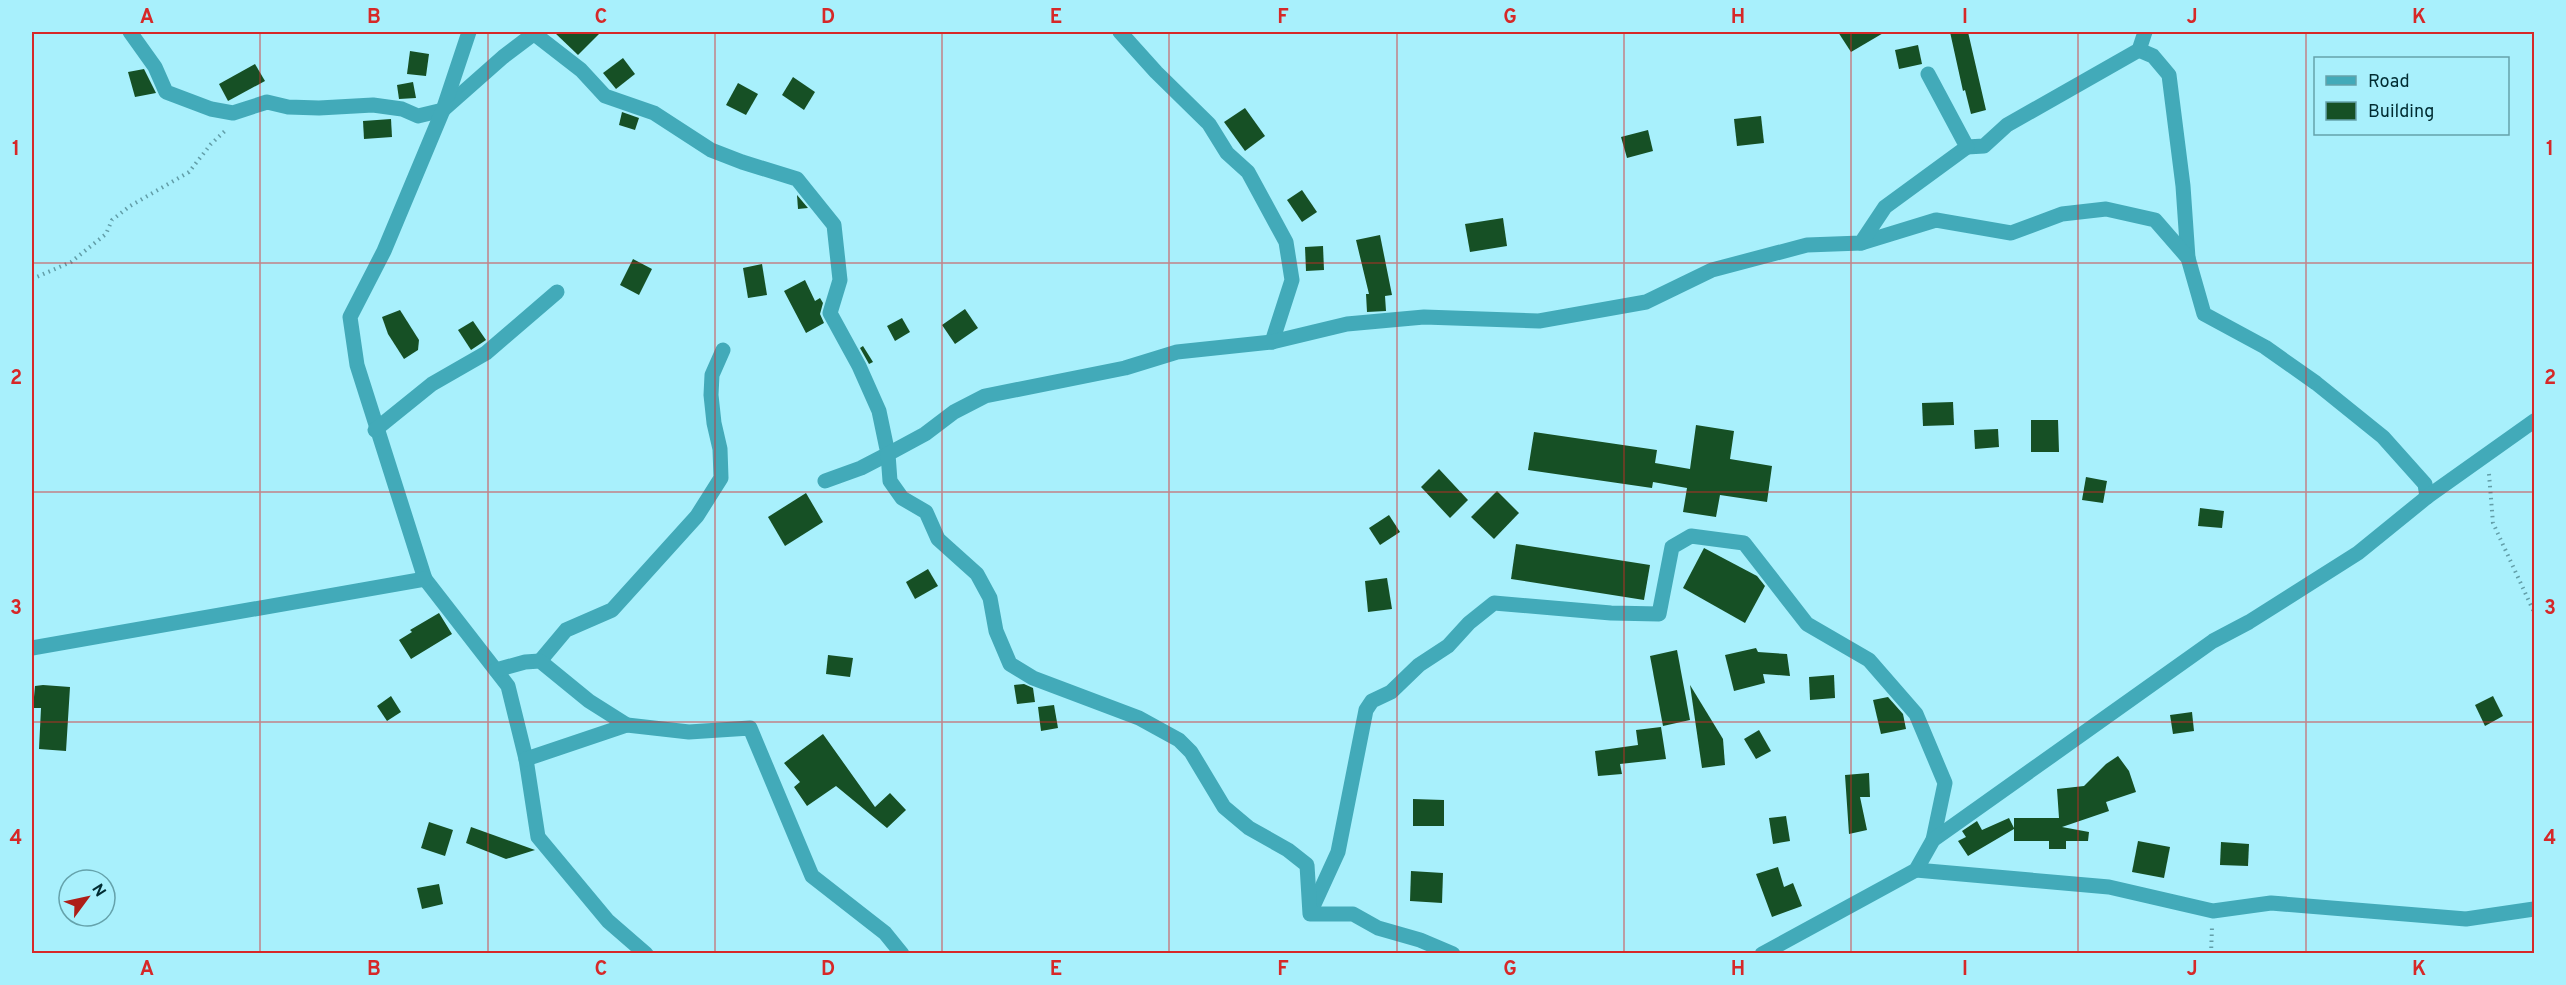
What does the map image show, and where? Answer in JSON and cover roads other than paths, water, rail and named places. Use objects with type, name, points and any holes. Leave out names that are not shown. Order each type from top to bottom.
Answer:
[{"type":"street","points":[[130,32],[154,67],[166,92],[211,109],[233,113],[267,102],[288,107],[319,108],[373,105],[402,110],[418,116],[443,110],[534,33],[581,70],[605,96],[654,113],[711,150],[797,179],[834,225],[840,280],[830,313],[859,366],[879,411],[888,454],[890,481],[902,498],[926,512],[938,539],[977,574],[990,598],[996,632],[1010,664],[1033,678],[1139,718],[1179,740],[1191,752],[1224,807],[1249,828],[1288,850],[1307,865],[1310,914]]},
{"type":"street","points":[[469,32],[443,110],[384,251],[350,317],[357,365],[375,430],[425,579],[508,686],[526,759],[538,837],[609,921],[646,954]]},
{"type":"street","points":[[1120,32],[1156,72],[1209,124],[1227,153],[1248,172],[1286,242],[1292,280],[1272,342]]},
{"type":"street","points":[[1861,243],[1885,207],[1967,147],[1984,146],[2007,125],[2139,50],[2145,32]]},
{"type":"street","points":[[2139,50],[2152,56],[2169,75],[2188,258],[2204,314],[2265,347],[2316,383],[2383,437],[2425,484],[2427,497]]},
{"type":"street","points":[[1928,74],[1967,147]]},
{"type":"street","points":[[825,481],[861,468],[926,434],[954,412],[985,396],[1125,368],[1177,352],[1272,342],[1347,324],[1424,317],[1539,321],[1646,302],[1712,270],[1807,245],[1861,243],[1936,220],[2011,233],[2062,214],[2106,209],[2155,220],[2188,258]]},
{"type":"street","points":[[375,430],[432,384],[486,353],[557,292]]},
{"type":"street","points":[[540,661],[566,630],[612,610],[697,516],[721,478],[720,449],[711,395],[712,375],[723,350]]},
{"type":"street","points":[[1933,840],[2213,641],[2249,622],[2358,553],[2427,497],[2535,421]]},
{"type":"street","points":[[1310,914],[1338,852],[1366,710],[1372,701],[1391,692],[1419,665],[1448,646],[1469,622],[1494,603],[1611,613],[1659,614],[1672,548],[1691,536],[1744,543],[1806,624],[1869,660],[1916,714],[1945,783],[1933,840],[1916,870],[1762,954]]},
{"type":"street","points":[[32,648],[425,579]]},
{"type":"street","points":[[496,670],[525,662],[540,661],[589,702],[627,724],[689,732],[750,728],[812,876],[824,883],[885,933],[902,954]]},
{"type":"street","points":[[526,759],[627,724]]},
{"type":"street","points":[[1916,870],[2109,887],[2213,911],[2271,903],[2466,919],[2535,909]]},
{"type":"street","points":[[1310,914],[1353,914],[1378,928],[1420,940],[1453,954]]}]
